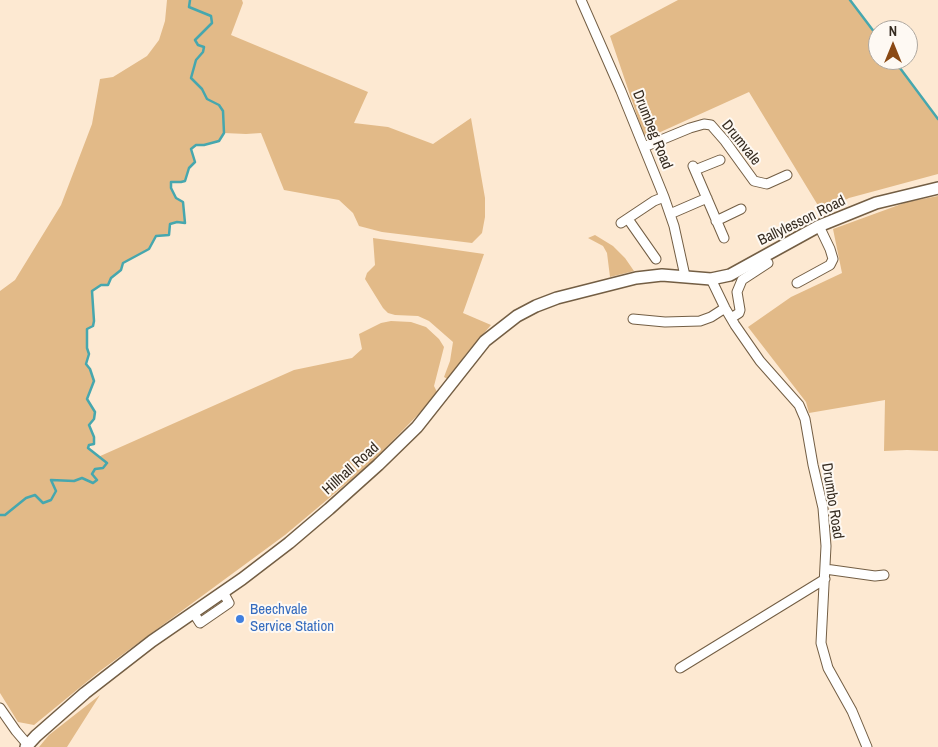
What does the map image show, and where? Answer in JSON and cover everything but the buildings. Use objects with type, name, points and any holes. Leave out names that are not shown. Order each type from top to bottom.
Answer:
[{"type":"main road","name":"Ballylesson Road","points":[[711,278],[720,278],[737,272],[819,226],[876,203],[938,188]]},
{"type":"main road","name":"Hillhall Road","points":[[27,746],[55,718],[152,641],[289,543],[378,465],[417,427],[485,341],[517,316],[557,298],[636,278],[662,274],[711,278]]},
{"type":"street","name":"Drumbeg Road","points":[[581,0],[664,196],[684,276]]},
{"type":"street","name":"Drumvale","points":[[644,147],[690,128],[704,124],[711,125],[754,181],[768,184],[787,175]]},
{"type":"street","points":[[720,160],[694,168],[724,238]]},
{"type":"street","points":[[656,259],[625,221],[664,196]]},
{"type":"street","points":[[670,214],[707,198]]},
{"type":"street","points":[[716,221],[741,209]]},
{"type":"street","points":[[796,283],[830,265],[833,259],[819,226]]},
{"type":"street","points":[[731,318],[739,313],[740,310],[737,292],[742,280],[768,263]]},
{"type":"street","name":"Drumbo Road","points":[[711,278],[731,318],[760,361],[799,405],[805,419],[823,508],[826,546],[821,628],[824,655],[828,668],[852,711],[867,747]]},
{"type":"street","points":[[633,319],[665,322],[700,321],[711,317],[725,308]]},
{"type":"street","points":[[680,668],[825,574],[884,575]]},
{"type":"street","points":[[0,708],[27,746]]},
{"type":"shaded area","points":[[167,0],[242,0],[243,3],[231,35],[368,92],[354,123],[388,127],[433,144],[471,118],[485,198],[485,217],[482,233],[472,243],[382,232],[359,226],[353,213],[339,200],[284,190],[261,133],[224,133],[219,141],[196,145],[191,149],[195,162],[189,168],[185,181],[171,182],[171,188],[176,198],[183,202],[185,223],[177,222],[170,224],[169,235],[156,236],[149,249],[123,263],[121,270],[111,278],[108,285],[101,285],[92,291],[94,321],[93,326],[87,329],[87,348],[89,354],[86,364],[94,381],[87,399],[95,412],[94,419],[89,425],[94,437],[94,444],[89,445],[88,448],[98,457],[294,370],[352,358],[362,349],[359,334],[381,323],[391,321],[411,322],[426,327],[439,339],[444,347],[434,386],[438,394],[371,463],[285,535],[100,671],[34,725],[18,722],[0,693],[0,291],[15,280],[61,205],[92,124],[100,79],[113,77],[147,56],[159,40],[165,21]]},
{"type":"shaded area","points":[[678,0],[850,0],[868,24],[868,70],[901,70],[938,119],[938,174],[849,198],[822,212],[749,92],[645,139],[610,36]]},
{"type":"shaded area","points":[[938,196],[938,451],[884,451],[885,400],[809,413],[806,402],[748,327],[791,297],[842,273],[833,229],[907,202]]},
{"type":"shaded area","points":[[595,235],[613,246],[634,271],[610,277],[607,253],[603,246],[588,238]]},
{"type":"shaded area","points":[[373,238],[484,254],[463,313],[491,325],[466,354],[449,380],[444,377],[450,361],[453,342],[429,321],[418,316],[388,313],[365,279],[367,273],[375,265]]},
{"type":"shaded area","points":[[100,695],[67,747],[39,747],[49,735]]},
{"type":"waterway","points":[[0,515],[5,515],[26,498],[35,495],[43,503],[51,500],[56,491],[51,480],[74,481],[82,478],[93,483],[97,480],[92,474],[95,469],[103,468],[107,463],[88,448],[89,445],[94,444],[94,437],[89,425],[94,419],[95,412],[87,399],[94,381],[86,364],[89,354],[87,348],[87,329],[93,326],[94,321],[92,291],[101,285],[108,285],[111,278],[121,270],[123,263],[149,249],[156,236],[169,235],[170,224],[177,222],[185,223],[183,202],[176,198],[171,188],[171,182],[185,181],[189,168],[195,162],[191,149],[196,145],[219,141],[224,133],[223,111],[219,105],[207,99],[202,89],[191,78],[196,60],[203,52],[204,47],[198,45],[195,40],[212,23],[211,16],[189,7],[190,0]]},
{"type":"waterway","points":[[850,0],[868,24]]},
{"type":"waterway","points":[[901,70],[938,119]]},
{"type":"place","name":"Beechvale Service Station","points":[[240,619]]}]
